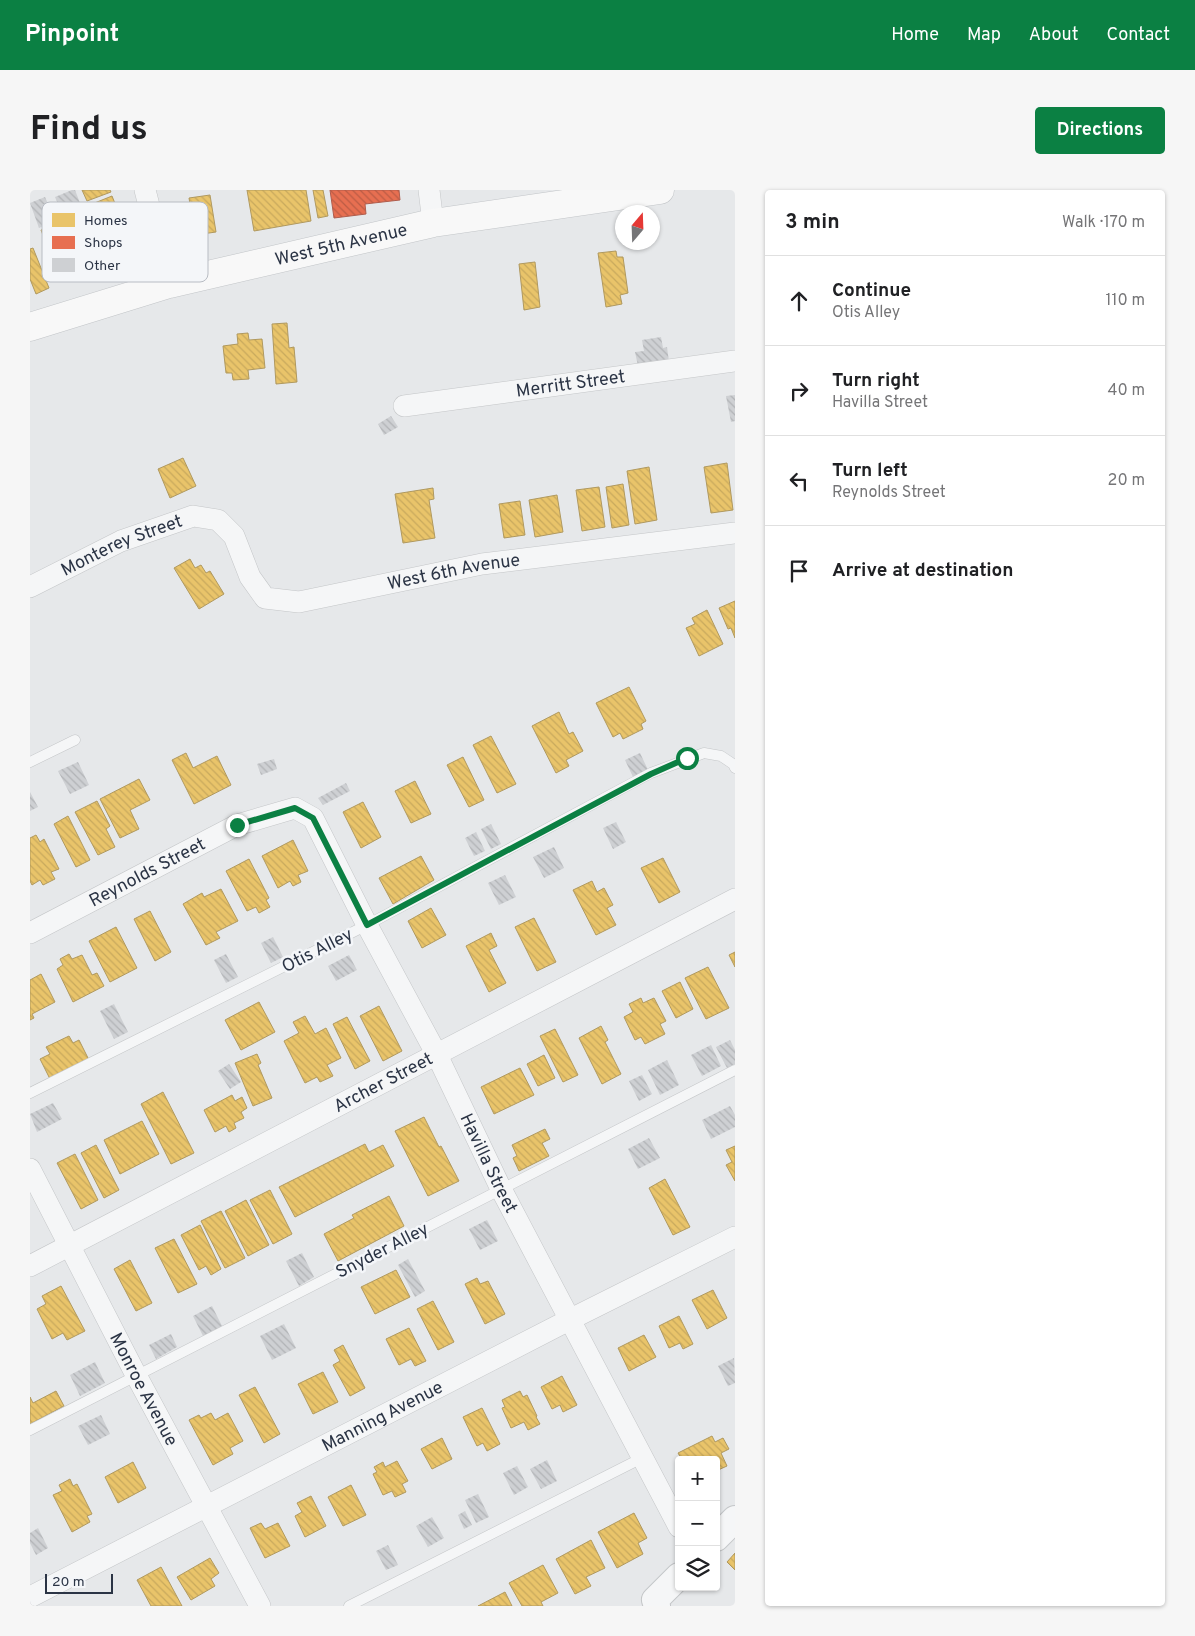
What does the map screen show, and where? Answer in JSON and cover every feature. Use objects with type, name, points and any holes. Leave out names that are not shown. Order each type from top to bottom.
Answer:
[{"type":"main road","name":"West 5th Avenue","points":[[208,275],[434,223],[660,190]]},
{"type":"main road","name":"West 5th Avenue","points":[[30,327],[178,282]]},
{"type":"street","points":[[428,190],[434,223]]},
{"type":"street","name":"Merritt Street","points":[[404,406],[735,361]]},
{"type":"street","name":"Monterey Street","points":[[30,587],[121,541],[193,516],[218,520]]},
{"type":"street","name":"West 6th Avenue","points":[[218,520],[234,536],[250,577],[265,598],[299,602],[482,564],[735,533]]},
{"type":"street","name":"Havilla Street","points":[[295,808],[313,818],[367,925],[437,1055],[501,1189],[568,1320],[675,1520]]},
{"type":"street","name":"Reynolds Street","points":[[30,934],[237,825],[295,808]]},
{"type":"street","name":"Archer Street","points":[[30,1266],[735,899]]},
{"type":"street","name":"Monroe Avenue","points":[[30,1169],[136,1375],[260,1606]]},
{"type":"street","name":"Manning Avenue","points":[[30,1597],[568,1320],[735,1237]]},
{"type":"street","points":[[720,1534],[735,1519]]},
{"type":"street","points":[[653,1604],[675,1580]]},
{"type":"lane","points":[[30,762],[74,740]]},
{"type":"lane","name":"Otis Alley","points":[[30,1093],[367,925],[651,774],[704,753],[721,756],[733,764],[735,768]]},
{"type":"lane","name":"Snyder Alley","points":[[30,1430],[735,1070]]},
{"type":"lane","points":[[349,1606],[642,1458]]},
{"type":"building: Homes","points":[[82,190],[110,190],[111,192],[87,201]]},
{"type":"building: Homes","points":[[247,190],[306,190],[311,221],[254,231]]},
{"type":"building: Homes","points":[[313,190],[323,190],[328,216],[318,218]]},
{"type":"building: Homes","points":[[210,195],[216,232],[208,233],[208,202],[190,202],[189,198]]},
{"type":"building: Homes","points":[[112,196],[114,202],[97,202]]},
{"type":"building: Homes","points":[[33,248],[42,270],[42,282],[47,282],[49,288],[36,294],[30,279],[30,249]]},
{"type":"building: Homes","points":[[616,251],[617,257],[623,257],[628,293],[620,295],[622,304],[606,307],[598,253]]},
{"type":"building: Homes","points":[[535,262],[540,307],[524,310],[519,264]]},
{"type":"building: Homes","points":[[287,323],[289,348],[294,347],[297,382],[276,384],[272,324]]},
{"type":"building: Homes","points":[[248,333],[249,340],[262,339],[265,368],[248,370],[249,379],[233,380],[232,373],[226,373],[223,346],[238,344],[237,334]]},
{"type":"building: Homes","points":[[183,458],[196,486],[170,498],[158,469]]},
{"type":"building: Homes","points":[[727,463],[733,510],[711,513],[704,467]]},
{"type":"building: Homes","points":[[649,467],[657,520],[635,524],[627,471]]},
{"type":"building: Homes","points":[[623,484],[629,525],[612,528],[606,487]]},
{"type":"building: Homes","points":[[599,487],[605,527],[582,531],[576,490]]},
{"type":"building: Homes","points":[[433,488],[434,499],[429,500],[435,538],[403,543],[395,494]]},
{"type":"building: Homes","points":[[557,495],[563,532],[535,537],[529,500]]},
{"type":"building: Homes","points":[[520,501],[525,535],[504,538],[499,504]]},
{"type":"building: Homes","points":[[190,559],[195,568],[201,565],[206,573],[210,571],[224,594],[199,609],[174,568]]},
{"type":"building: Homes","points":[[735,601],[735,638],[731,628],[728,629],[719,608]]},
{"type":"building: Homes","points":[[707,610],[723,644],[699,656],[686,628],[695,624],[692,618]]},
{"type":"building: Homes","points":[[629,687],[646,721],[641,724],[643,729],[623,739],[620,733],[613,737],[596,703]]},
{"type":"building: Homes","points":[[559,712],[569,734],[573,732],[583,751],[566,760],[569,766],[556,773],[532,726]]},
{"type":"building: Homes","points":[[491,736],[516,784],[497,793],[473,745]]},
{"type":"building: Homes","points":[[186,753],[193,768],[217,756],[231,785],[194,804],[172,760]]},
{"type":"building: Homes","points":[[463,757],[484,800],[469,807],[447,765]]},
{"type":"building: Homes","points":[[139,779],[150,800],[130,810],[139,829],[120,838],[100,799]]},
{"type":"building: Homes","points":[[415,781],[431,814],[411,823],[395,791]]},
{"type":"building: Homes","points":[[97,801],[110,826],[106,829],[115,847],[98,855],[75,812]]},
{"type":"building: Homes","points":[[363,802],[381,837],[361,848],[343,812]]},
{"type":"building: Homes","points":[[68,816],[90,860],[76,867],[54,824]]},
{"type":"building: Homes","points":[[36,835],[40,842],[44,839],[59,869],[51,872],[55,879],[43,885],[40,880],[32,885],[30,881],[30,838]]},
{"type":"building: Homes","points":[[293,840],[308,871],[298,875],[301,882],[293,886],[290,881],[278,888],[262,856]]},
{"type":"building: Homes","points":[[421,856],[434,880],[393,904],[379,878]]},
{"type":"building: Homes","points":[[663,858],[680,892],[659,903],[641,868]]},
{"type":"building: Homes","points":[[249,859],[269,898],[266,900],[270,907],[259,913],[256,907],[247,911],[226,871]]},
{"type":"building: Homes","points":[[592,881],[597,892],[604,888],[613,905],[607,908],[616,925],[596,935],[573,890]]},
{"type":"building: Homes","points":[[221,889],[238,921],[216,932],[220,938],[206,945],[183,904],[202,893],[204,897]]},
{"type":"building: Homes","points":[[431,908],[446,935],[422,948],[408,921]]},
{"type":"building: Homes","points":[[150,911],[171,952],[155,961],[134,919]]},
{"type":"building: Homes","points":[[534,918],[556,962],[537,971],[515,927]]},
{"type":"building: Homes","points":[[116,927],[137,968],[110,982],[89,941]]},
{"type":"building: Homes","points":[[491,933],[497,946],[489,950],[506,983],[489,992],[466,946]]},
{"type":"building: Homes","points":[[735,952],[735,967],[729,955]]},
{"type":"building: Homes","points":[[69,954],[72,959],[82,955],[92,975],[97,973],[104,986],[73,1002],[57,969],[63,965],[60,959]]},
{"type":"building: Homes","points":[[708,967],[729,1008],[706,1019],[685,978]]},
{"type":"building: Homes","points":[[41,974],[55,1002],[32,1014],[34,1018],[30,1020],[30,980]]},
{"type":"building: Homes","points":[[680,982],[693,1009],[676,1018],[662,991]]},
{"type":"building: Homes","points":[[641,998],[643,1003],[654,998],[666,1021],[660,1024],[665,1034],[645,1044],[641,1037],[635,1040],[624,1017],[633,1012],[629,1004]]},
{"type":"building: Homes","points":[[259,1002],[275,1032],[241,1050],[225,1020]]},
{"type":"building: Homes","points":[[379,1006],[402,1051],[383,1061],[360,1016]]},
{"type":"building: Homes","points":[[305,1016],[315,1034],[326,1028],[341,1058],[327,1065],[333,1076],[320,1082],[317,1077],[305,1083],[284,1041],[299,1033],[293,1022]]},
{"type":"building: Homes","points":[[347,1017],[370,1061],[355,1069],[333,1024]]},
{"type":"building: Homes","points":[[601,1026],[608,1040],[605,1042],[621,1074],[602,1084],[579,1038]]},
{"type":"building: Homes","points":[[555,1029],[578,1075],[563,1082],[540,1036]]},
{"type":"building: Homes","points":[[69,1036],[73,1043],[79,1040],[89,1060],[50,1079],[40,1059],[50,1054],[46,1047]]},
{"type":"building: Homes","points":[[257,1054],[261,1063],[258,1065],[272,1098],[253,1106],[235,1063]]},
{"type":"building: Homes","points":[[544,1055],[555,1078],[538,1086],[527,1064]]},
{"type":"building: Homes","points":[[520,1068],[534,1095],[494,1114],[481,1087]]},
{"type":"building: Homes","points":[[163,1092],[194,1153],[171,1164],[141,1104]]},
{"type":"building: Homes","points":[[232,1095],[235,1101],[242,1097],[247,1108],[241,1112],[244,1118],[234,1123],[236,1128],[229,1132],[226,1126],[215,1132],[204,1110]]},
{"type":"building: Homes","points":[[424,1117],[459,1181],[428,1196],[395,1131]]},
{"type":"building: Homes","points":[[142,1121],[159,1154],[120,1174],[104,1140]]},
{"type":"building: Homes","points":[[545,1129],[550,1139],[542,1143],[549,1156],[519,1171],[513,1158],[517,1156],[512,1145]]},
{"type":"building: Homes","points":[[365,1144],[369,1152],[383,1145],[394,1166],[295,1217],[279,1187]]},
{"type":"building: Homes","points":[[96,1145],[119,1190],[104,1198],[81,1153]]},
{"type":"building: Homes","points":[[735,1146],[735,1181],[726,1165],[732,1162],[726,1150]]},
{"type":"building: Homes","points":[[75,1154],[98,1200],[81,1209],[57,1163]]},
{"type":"building: Homes","points":[[665,1179],[690,1227],[673,1235],[649,1188]]},
{"type":"building: Homes","points":[[270,1190],[292,1234],[273,1244],[250,1200]]},
{"type":"building: Homes","points":[[389,1196],[404,1226],[338,1261],[324,1234],[354,1218],[352,1215]]},
{"type":"building: Homes","points":[[246,1200],[269,1245],[248,1256],[225,1211]]},
{"type":"building: Homes","points":[[221,1211],[245,1258],[225,1268],[201,1221]]},
{"type":"building: Homes","points":[[200,1225],[221,1269],[211,1275],[206,1266],[199,1270],[181,1235]]},
{"type":"building: Homes","points":[[174,1239],[197,1284],[178,1293],[155,1248]]},
{"type":"building: Homes","points":[[130,1260],[152,1303],[136,1311],[114,1269]]},
{"type":"building: Homes","points":[[396,1270],[410,1297],[375,1314],[361,1287]]},
{"type":"building: Homes","points":[[477,1278],[480,1284],[488,1281],[505,1314],[485,1324],[465,1284]]},
{"type":"building: Homes","points":[[61,1286],[85,1331],[67,1340],[63,1333],[52,1339],[37,1309],[46,1304],[42,1296]]},
{"type":"building: Homes","points":[[713,1290],[727,1318],[707,1329],[692,1300]]},
{"type":"building: Homes","points":[[433,1301],[454,1342],[438,1350],[417,1309]]},
{"type":"building: Homes","points":[[679,1316],[693,1344],[683,1349],[680,1343],[669,1348],[659,1326]]},
{"type":"building: Homes","points":[[409,1328],[426,1361],[415,1366],[411,1359],[399,1365],[386,1339]]},
{"type":"building: Homes","points":[[644,1335],[656,1357],[629,1371],[618,1348]]},
{"type":"building: Homes","points":[[343,1345],[365,1388],[350,1396],[333,1365],[340,1361],[334,1350]]},
{"type":"building: Homes","points":[[323,1372],[338,1402],[313,1414],[298,1384]]},
{"type":"building: Homes","points":[[562,1376],[577,1405],[563,1412],[560,1405],[552,1409],[541,1387]]},
{"type":"building: Homes","points":[[255,1387],[280,1434],[264,1443],[239,1395]]},
{"type":"building: Homes","points":[[56,1391],[64,1406],[30,1424],[30,1397],[33,1403]]},
{"type":"building: Homes","points":[[520,1391],[523,1397],[527,1395],[540,1424],[528,1430],[524,1422],[511,1428],[502,1408],[505,1407],[502,1400]]},
{"type":"building: Homes","points":[[482,1408],[500,1444],[487,1451],[483,1443],[477,1446],[463,1417]]},
{"type":"building: Homes","points":[[211,1413],[215,1420],[228,1413],[243,1441],[230,1448],[233,1454],[213,1465],[189,1420],[199,1415],[201,1418]]},
{"type":"building: Homes","points":[[712,1436],[715,1442],[723,1438],[729,1449],[721,1453],[727,1466],[720,1469],[720,1456],[680,1456],[678,1453]]},
{"type":"building: Homes","points":[[442,1438],[452,1459],[432,1469],[421,1449]]},
{"type":"building: Homes","points":[[397,1461],[408,1481],[402,1484],[406,1492],[395,1497],[392,1491],[383,1495],[373,1474],[377,1472],[374,1467],[383,1462],[385,1467]]},
{"type":"building: Homes","points":[[133,1462],[146,1488],[118,1503],[105,1477]]},
{"type":"building: Homes","points":[[70,1479],[73,1486],[77,1484],[92,1514],[87,1516],[90,1522],[72,1532],[53,1495],[62,1491],[59,1485]]},
{"type":"building: Homes","points":[[351,1485],[366,1515],[343,1526],[328,1497]]},
{"type":"building: Homes","points":[[311,1496],[326,1526],[305,1537],[295,1516],[302,1512],[297,1503]]},
{"type":"building: Homes","points":[[634,1513],[647,1538],[638,1543],[643,1554],[617,1568],[598,1532]]},
{"type":"building: Homes","points":[[261,1523],[265,1529],[278,1523],[290,1546],[265,1558],[250,1528]]},
{"type":"building: Homes","points":[[591,1540],[605,1568],[586,1577],[591,1586],[575,1594],[556,1559]]},
{"type":"building: Homes","points":[[735,1553],[735,1570],[727,1562]]},
{"type":"building: Homes","points":[[210,1558],[219,1573],[211,1579],[215,1586],[191,1600],[177,1577]]},
{"type":"building: Homes","points":[[543,1565],[558,1593],[541,1602],[543,1606],[522,1606],[509,1583]]},
{"type":"building: Homes","points":[[161,1567],[182,1606],[151,1606],[137,1580]]},
{"type":"building: Homes","points":[[505,1592],[512,1606],[478,1606]]},
{"type":"building: Shops","points":[[330,190],[399,190],[400,200],[365,204],[366,214],[334,218]]},
{"type":"building: Other","points":[[75,190],[80,202],[57,202],[55,197]]},
{"type":"building: Other","points":[[45,197],[47,202],[42,202],[42,227],[39,228],[30,203]]},
{"type":"building: Other","points":[[661,337],[663,348],[667,347],[669,362],[638,366],[635,352],[644,351],[642,340]]},
{"type":"building: Other","points":[[735,395],[735,421],[731,422],[726,396]]},
{"type":"building: Other","points":[[391,416],[398,427],[384,435],[378,424]]},
{"type":"building: Other","points":[[640,753],[649,772],[634,779],[625,760]]},
{"type":"building: Other","points":[[274,759],[277,769],[261,775],[257,764]]},
{"type":"building: Other","points":[[78,762],[89,785],[70,794],[58,771]]},
{"type":"building: Other","points":[[346,783],[350,791],[323,805],[318,798]]},
{"type":"building: Other","points":[[30,792],[38,807],[30,811]]},
{"type":"building: Other","points":[[616,822],[626,842],[613,849],[603,828]]},
{"type":"building: Other","points":[[491,824],[501,844],[491,849],[481,829]]},
{"type":"building: Other","points":[[476,832],[485,851],[474,856],[465,838]]},
{"type":"building: Other","points":[[554,847],[564,868],[544,878],[533,857]]},
{"type":"building: Other","points":[[505,875],[516,897],[499,905],[488,883]]},
{"type":"building: Other","points":[[273,937],[283,957],[271,963],[261,943]]},
{"type":"building: Other","points":[[226,954],[238,977],[226,983],[214,960]]},
{"type":"building: Other","points":[[349,955],[357,970],[336,981],[328,966]]},
{"type":"building: Other","points":[[114,1004],[128,1032],[114,1039],[100,1011]]},
{"type":"building: Other","points":[[730,1040],[735,1050],[735,1064],[727,1068],[716,1047]]},
{"type":"building: Other","points":[[711,1045],[721,1066],[702,1076],[691,1055]]},
{"type":"building: Other","points":[[667,1060],[679,1085],[660,1095],[648,1070]]},
{"type":"building: Other","points":[[229,1064],[241,1082],[230,1089],[218,1071]]},
{"type":"building: Other","points":[[642,1075],[652,1094],[639,1101],[629,1081]]},
{"type":"building: Other","points":[[53,1103],[62,1119],[37,1132],[30,1114]]},
{"type":"building: Other","points":[[730,1106],[735,1115],[735,1127],[711,1139],[702,1120]]},
{"type":"building: Other","points":[[649,1138],[660,1158],[638,1169],[628,1149]]},
{"type":"building: Other","points":[[487,1220],[498,1241],[480,1250],[469,1229]]},
{"type":"building: Other","points":[[302,1253],[314,1277],[299,1286],[286,1261]]},
{"type":"building: Other","points":[[408,1259],[425,1291],[415,1297],[398,1265]]},
{"type":"building: Other","points":[[212,1306],[222,1326],[203,1336],[193,1316]]},
{"type":"building: Other","points":[[284,1324],[296,1348],[272,1360],[260,1336]]},
{"type":"building: Other","points":[[171,1334],[177,1347],[156,1359],[149,1345]]},
{"type":"building: Other","points":[[734,1358],[735,1383],[728,1386],[718,1366]]},
{"type":"building: Other","points":[[95,1362],[105,1383],[80,1396],[70,1375]]},
{"type":"building: Other","points":[[101,1415],[110,1434],[88,1445],[78,1426]]},
{"type":"building: Other","points":[[547,1460],[557,1481],[541,1489],[530,1469]]},
{"type":"building: Other","points":[[517,1466],[528,1487],[514,1495],[503,1473]]},
{"type":"building: Other","points":[[478,1494],[489,1517],[476,1523],[465,1500]]},
{"type":"building: Other","points":[[465,1511],[472,1525],[464,1529],[458,1515]]},
{"type":"building: Other","points":[[432,1517],[444,1538],[428,1547],[416,1526]]},
{"type":"building: Other","points":[[38,1528],[48,1548],[36,1555],[30,1543],[30,1533]]},
{"type":"building: Other","points":[[388,1545],[398,1565],[386,1570],[376,1551]]},
{"type":"route","points":[[237,825],[295,808],[313,818],[367,925],[651,774],[687,758]]}]
